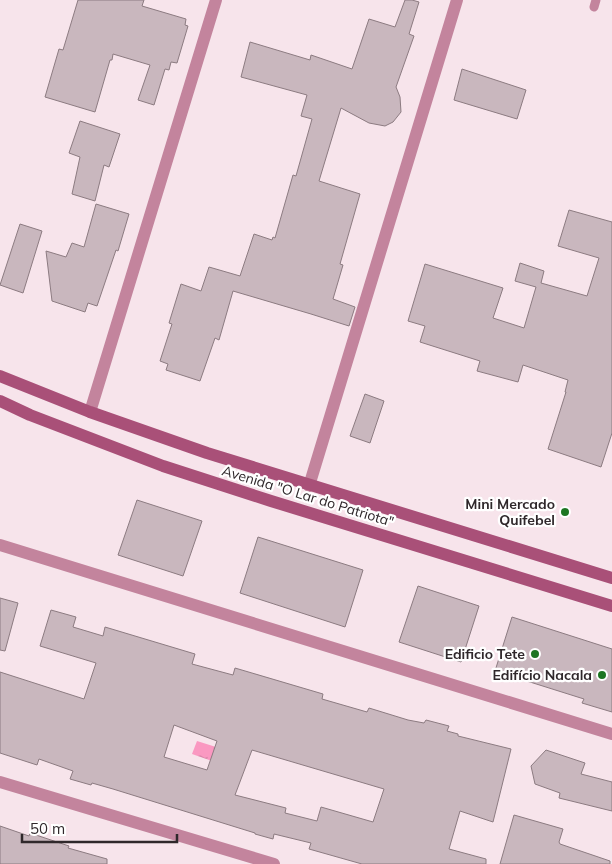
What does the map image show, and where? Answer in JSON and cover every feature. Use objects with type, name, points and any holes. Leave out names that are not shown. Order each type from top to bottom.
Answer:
[{"type":"main road","name":"Avenida \"O Lar do Patriota\"","points":[[0,376],[90,412],[207,454],[612,578]]},
{"type":"main road","name":"Avenida \"O Lar do Patriota\"","points":[[0,401],[163,466],[612,606]]},
{"type":"street","points":[[90,412],[216,0]]},
{"type":"street","points":[[309,486],[457,0]]},
{"type":"street","points":[[0,545],[612,734]]},
{"type":"street","points":[[0,782],[274,864]]},
{"type":"water","points":[[197,741],[216,747],[212,761],[192,754]]},
{"type":"building","points":[[78,0],[144,0],[142,6],[186,19],[185,25],[188,26],[177,63],[171,62],[169,70],[165,69],[154,105],[138,100],[150,65],[113,54],[95,112],[45,97],[59,49],[63,50]]},
{"type":"building","points":[[405,0],[419,2],[409,34],[414,36],[396,87],[400,97],[401,112],[393,122],[385,126],[369,123],[341,108],[319,181],[360,194],[340,264],[343,265],[333,299],[355,307],[349,326],[233,291],[219,340],[215,338],[200,381],[166,370],[168,364],[160,361],[172,324],[169,323],[181,284],[201,291],[209,267],[240,276],[254,234],[272,240],[273,237],[275,238],[293,175],[296,176],[312,119],[301,116],[307,95],[241,77],[250,42],[310,60],[311,55],[352,69],[369,19],[395,27]]},
{"type":"building","points":[[462,69],[526,90],[517,119],[454,100]]},
{"type":"building","points":[[80,121],[120,134],[109,167],[104,165],[95,201],[72,194],[80,157],[69,153]]},
{"type":"building","points":[[96,204],[129,214],[118,251],[116,250],[97,306],[88,303],[85,312],[52,301],[46,251],[66,257],[72,243],[84,247]]},
{"type":"building","points":[[569,210],[612,222],[612,433],[601,467],[548,449],[568,380],[523,365],[518,382],[477,371],[480,361],[420,342],[425,326],[408,321],[425,264],[503,288],[493,318],[524,328],[536,287],[515,281],[520,263],[544,271],[541,283],[587,296],[599,258],[558,246]]},
{"type":"building","points":[[20,224],[42,231],[23,293],[0,285]]},
{"type":"building","points":[[365,394],[384,401],[370,443],[350,436]]},
{"type":"building","points":[[137,500],[202,521],[183,576],[118,555]]},
{"type":"building","points":[[258,537],[363,570],[345,627],[240,593]]},
{"type":"building","points":[[418,586],[479,606],[461,662],[399,642]]},
{"type":"building","points":[[0,598],[18,603],[5,651],[0,650]]},
{"type":"building","points":[[51,610],[76,617],[73,627],[103,636],[105,627],[195,654],[192,664],[233,675],[235,668],[323,694],[322,699],[367,712],[369,708],[408,720],[424,723],[426,720],[449,726],[447,731],[458,734],[458,736],[511,749],[493,822],[460,811],[449,849],[486,859],[486,864],[362,864],[309,849],[311,843],[274,834],[273,839],[113,789],[70,779],[73,771],[39,759],[37,765],[0,753],[0,672],[84,699],[96,663],[40,646]],"holes":[[[174,725],[217,741],[207,770],[164,757]],[[252,750],[384,789],[373,822],[321,807],[317,821],[285,813],[286,808],[235,795]]]},
{"type":"building","points":[[512,617],[612,649],[612,712],[582,703],[584,699],[495,671]]},
{"type":"building","points":[[546,750],[585,763],[581,774],[612,782],[612,811],[559,798],[560,793],[535,784],[531,766]]},
{"type":"building","points":[[514,815],[563,829],[560,844],[610,861],[610,864],[500,864]]},
{"type":"building","points":[[0,826],[29,836],[30,833],[69,846],[68,848],[107,859],[107,864],[0,864]]},
{"type":"place","name":"Mini Mercado Quifebel","points":[[565,512]]},
{"type":"place","name":"Edificio Tete","points":[[535,654]]},
{"type":"place","name":"Edifício Nacala","points":[[602,675]]}]
